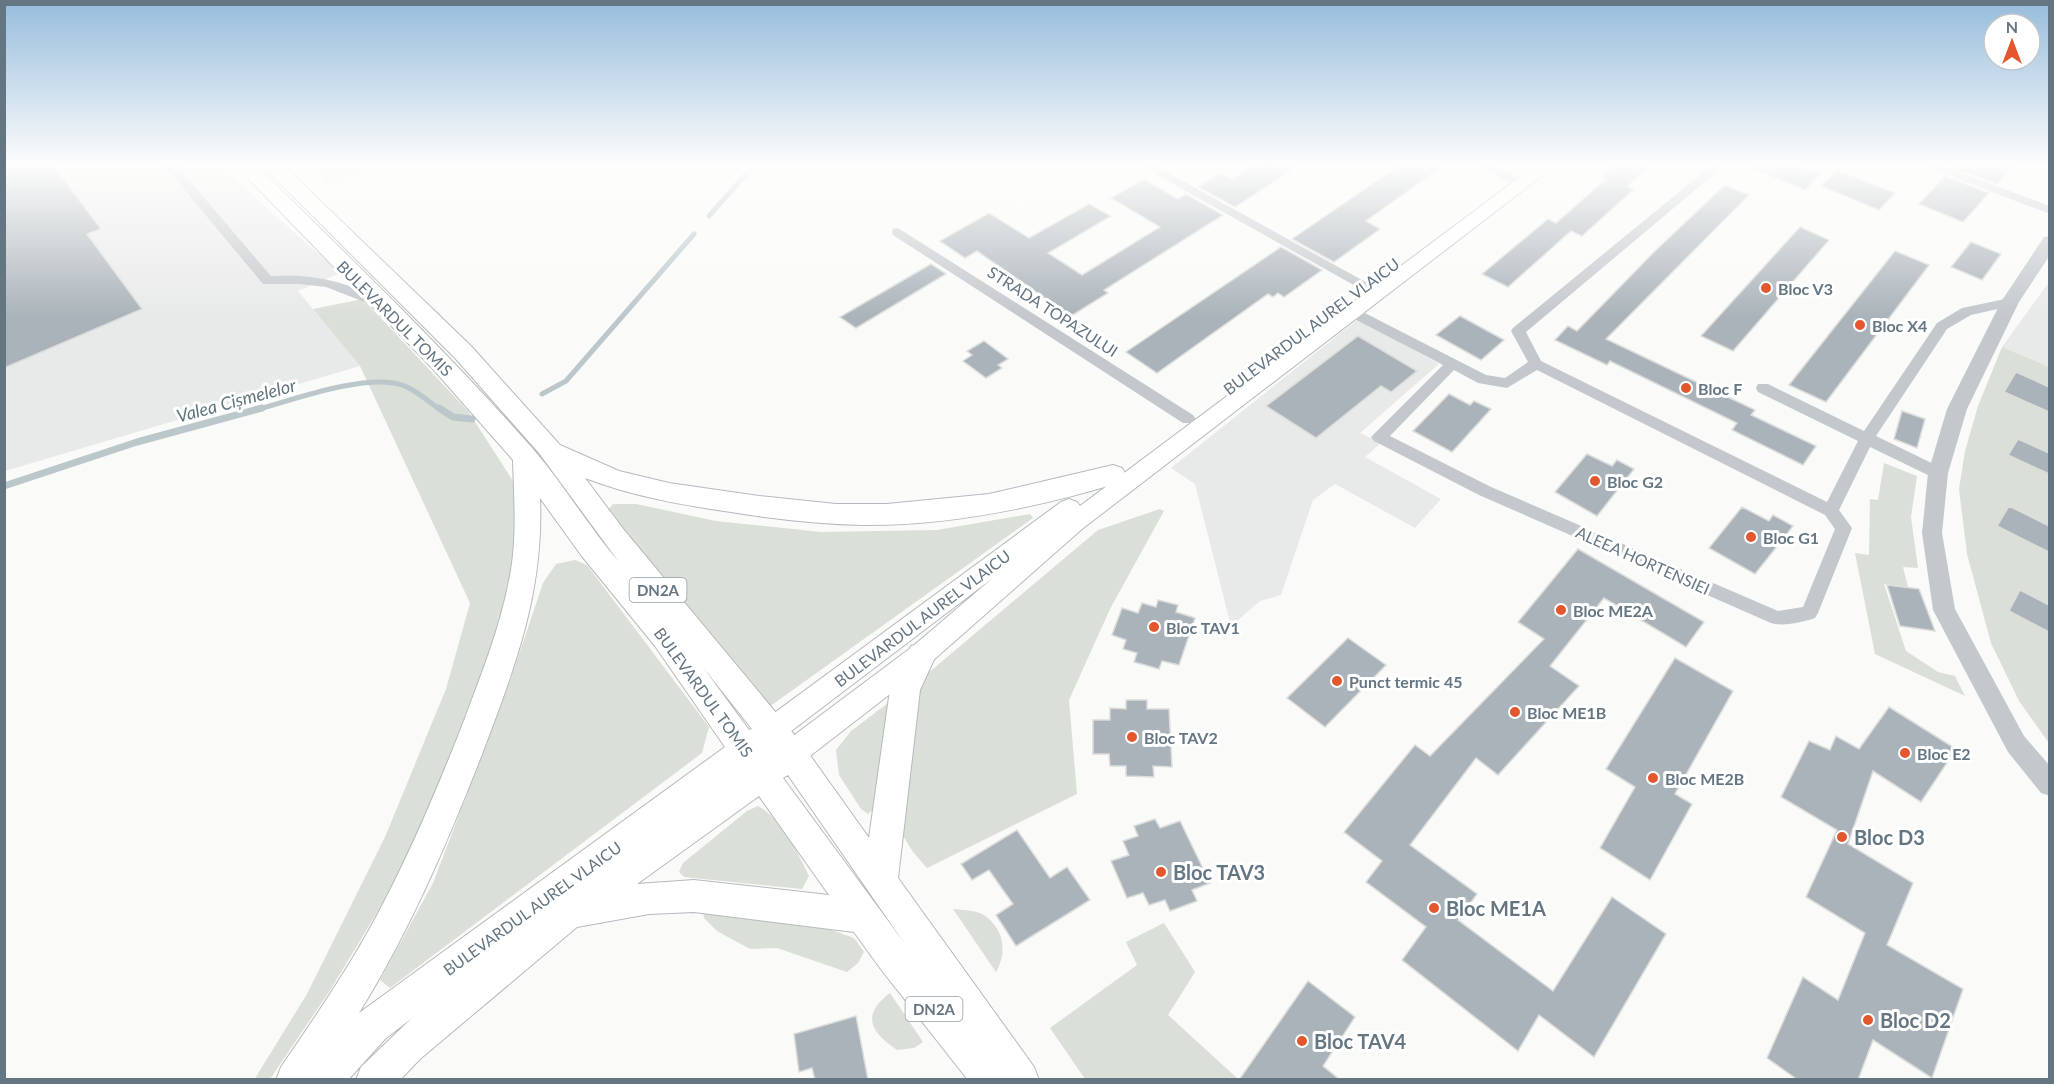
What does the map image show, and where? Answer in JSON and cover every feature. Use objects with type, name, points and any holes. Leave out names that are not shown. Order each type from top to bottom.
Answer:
[{"type":"main road","name":"BULEVARDUL TOMIS","points":[[294,216],[441,363],[496,422],[537,453],[591,548],[665,638],[863,916],[962,1043],[994,1080]]},
{"type":"main road","name":"BULEVARDUL TOMIS","points":[[324,216],[463,352],[537,453],[614,537],[782,742],[1022,1080]]},
{"type":"main road","name":"BULEVARDUL AUREL VLAICU","points":[[322,1080],[372,1026],[782,742],[1113,475],[1364,285],[1460,216]]},
{"type":"main road","name":"BULEVARDUL AUREL VLAICU","points":[[782,742],[921,655],[1074,523],[1480,216]]},
{"type":"main road","points":[[294,1080],[337,1016],[386,933],[425,853],[486,703],[517,608],[525,568],[537,453],[617,480],[684,495],[749,506],[834,513],[910,513],[987,505],[1113,475]]},
{"type":"main road","points":[[881,884],[888,812],[905,690],[921,655]]},
{"type":"main road","name":"BULEVARDUL AUREL VLAICU","points":[[374,1080],[407,1046],[755,762]]},
{"type":"main road","points":[[568,913],[649,898],[694,896],[863,916]]},
{"type":"street","points":[[213,216],[268,281],[335,282],[381,305]]},
{"type":"street","points":[[1237,216],[1364,285]]},
{"type":"street","points":[[1658,216],[1518,331],[1536,364],[1831,511],[1866,440],[1942,326],[1967,311],[2010,302]]},
{"type":"street","name":"STRADA TOPAZULUI","points":[[898,232],[1188,419]]},
{"type":"street","points":[[2049,240],[2010,302],[1957,409],[1938,473],[1932,533],[1944,610],[2016,744],[2049,785]]},
{"type":"street","points":[[1352,312],[1483,379],[1507,383],[1536,364]]},
{"type":"street","name":"ALEEA HORTENSIEI","points":[[1452,364],[1379,437],[1485,491],[1777,618],[1809,613],[1844,528],[1831,511]]},
{"type":"street","points":[[1763,388],[1938,473]]},
{"type":"shaded area","points":[[5,216],[276,216],[340,273],[298,291],[360,366],[5,471]]},
{"type":"shaded area","points":[[2049,282],[2049,367],[2002,347]]},
{"type":"shaded area","points":[[363,299],[468,411],[513,481],[518,521],[507,602],[479,691],[421,840],[329,992],[270,1079],[254,1080],[307,994],[385,837],[446,689],[470,603],[360,366],[313,309]]},
{"type":"shaded area","points":[[1358,319],[1439,364],[1360,433],[1381,443],[1365,457],[1441,499],[1415,528],[1335,484],[1313,500],[1281,595],[1260,601],[1231,626],[1195,484],[1171,468]]},
{"type":"shaded area","points":[[2002,347],[2049,367],[2049,387],[2016,372],[2005,392],[2049,412],[2049,453],[2018,439],[2008,455],[2049,474],[2049,526],[2009,506],[1997,526],[2049,552],[2049,605],[2021,590],[2009,611],[2049,632],[2049,743],[2019,701],[1991,643],[1967,554],[1959,489],[1965,451],[1978,406]]},
{"type":"shaded area","points":[[1884,463],[1917,476],[1911,517],[1918,568],[1903,567],[1908,587],[1884,584],[1906,651],[1938,672],[1955,676],[1965,696],[1875,654],[1855,553],[1869,555],[1870,499],[1878,500]]},
{"type":"shaded area","points":[[613,504],[636,504],[716,521],[821,532],[937,530],[1030,514],[1033,518],[769,707],[606,512]]},
{"type":"shaded area","points":[[1160,509],[1164,511],[1110,609],[1069,700],[1077,794],[927,868],[913,852],[899,829],[921,679],[1098,530]]},
{"type":"shaded area","points":[[575,560],[587,565],[709,727],[702,753],[390,988],[380,980],[433,883],[509,684],[543,583],[556,564]]},
{"type":"shaded area","points":[[892,700],[875,808],[868,814],[861,809],[839,775],[836,750],[851,731]]},
{"type":"shaded area","points":[[758,806],[781,827],[800,858],[809,876],[802,889],[684,877],[679,872],[683,863],[747,811]]},
{"type":"shaded area","points":[[953,909],[982,914],[995,926],[1003,948],[996,972]]},
{"type":"shaded area","points":[[703,911],[829,929],[854,938],[864,952],[858,963],[847,972],[777,948],[750,949],[717,931],[704,918]]},
{"type":"shaded area","points":[[1164,923],[1195,972],[1168,1015],[1238,1079],[1085,1079],[1050,1028],[1137,965],[1126,942]]},
{"type":"shaded area","points":[[890,993],[923,1042],[914,1048],[897,1050],[880,1037],[875,1030],[872,1016],[881,1001]]},
{"type":"building","points":[[4,216],[91,216],[101,229],[87,234],[142,309],[4,368]]},
{"type":"building","points":[[984,216],[993,216],[1029,238],[1069,216],[1110,216],[1048,253],[1082,275],[1160,227],[1141,216],[1222,216],[1104,290],[1108,293],[1071,316],[977,251],[965,258],[940,241]]},
{"type":"building","points":[[1326,216],[1374,216],[1366,221],[1380,229],[1334,262],[1292,239]]},
{"type":"building","points":[[1564,216],[1605,216],[1582,236],[1571,231],[1508,287],[1482,274],[1548,219],[1556,223]]},
{"type":"building","points":[[1693,216],[1729,216],[1606,339],[1755,410],[1751,415],[1816,446],[1803,465],[1732,430],[1737,423],[1610,361],[1607,365],[1555,340],[1568,326],[1577,331]]},
{"type":"building","points":[[1947,216],[1969,216],[1963,222]]},
{"type":"building","name":"Bloc V3","points":[[1800,227],[1829,240],[1733,351],[1701,336]]},
{"type":"building","points":[[1971,242],[2001,254],[1982,280],[1951,267]]},
{"type":"building","points":[[1281,247],[1322,270],[1284,297],[1278,293],[1273,297],[1268,294],[1157,373],[1126,352]]},
{"type":"building","name":"Bloc X4","points":[[1895,251],[1929,265],[1826,402],[1789,385]]},
{"type":"building","points":[[931,264],[946,274],[856,328],[840,317]]},
{"type":"building","points":[[1460,316],[1504,340],[1481,360],[1436,335]]},
{"type":"building","points":[[1358,336],[1417,371],[1391,392],[1381,386],[1316,438],[1266,406]]},
{"type":"building","points":[[984,341],[1008,359],[998,365],[1002,368],[986,378],[963,361],[972,355],[967,351]]},
{"type":"building","points":[[2016,372],[2049,387],[2049,412],[2004,392]]},
{"type":"building","points":[[1449,394],[1470,405],[1474,401],[1491,409],[1452,452],[1413,431]]},
{"type":"building","points":[[1902,411],[1925,419],[1917,448],[1894,439]]},
{"type":"building","points":[[2018,439],[2049,453],[2049,474],[2008,455]]},
{"type":"building","name":"Bloc G2","points":[[1587,454],[1612,466],[1617,460],[1634,469],[1597,516],[1555,492]]},
{"type":"building","points":[[2009,506],[2049,526],[2049,552],[1997,526]]},
{"type":"building","name":"Bloc G1","points":[[1742,507],[1769,521],[1773,515],[1793,526],[1755,574],[1709,548]]},
{"type":"building","name":"Bloc ME1A","points":[[1578,549],[1704,622],[1686,647],[1604,598],[1550,666],[1579,686],[1498,775],[1476,758],[1410,845],[1477,894],[1458,920],[1553,991],[1612,897],[1666,934],[1594,1057],[1539,1015],[1518,1051],[1402,960],[1426,927],[1366,882],[1382,861],[1344,832],[1415,745],[1430,756],[1544,639],[1518,622]]},
{"type":"building","points":[[1887,585],[1919,589],[1935,631],[1900,626]]},
{"type":"building","points":[[2020,590],[2049,605],[2049,632],[2009,611]]},
{"type":"building","name":"Bloc TAV1","points":[[1158,600],[1178,605],[1176,612],[1195,618],[1179,665],[1162,661],[1159,669],[1134,662],[1137,653],[1123,649],[1126,640],[1112,635],[1122,608],[1138,613],[1142,603],[1156,607]]},
{"type":"building","name":"Punct termic 45","points":[[1348,638],[1386,665],[1325,727],[1287,698]]},
{"type":"building","name":"Bloc ME2B","points":[[1675,658],[1733,691],[1675,794],[1692,804],[1650,880],[1600,848],[1635,787],[1606,769]]},
{"type":"building","name":"Bloc TAV2","points":[[1126,700],[1147,700],[1147,709],[1169,709],[1172,767],[1153,766],[1154,777],[1126,776],[1126,766],[1110,766],[1109,754],[1093,754],[1093,720],[1110,720],[1110,708],[1126,709]]},
{"type":"building","points":[[1889,707],[1956,749],[1921,802],[1873,771],[1848,844],[1913,883],[1887,945],[1963,989],[1932,1078],[1873,1040],[1858,1080],[1798,1080],[1767,1058],[1803,977],[1838,1000],[1865,933],[1806,897],[1837,830],[1781,797],[1809,741],[1830,750],[1836,736],[1859,749]]},
{"type":"building","name":"Bloc TAV3","points":[[1155,819],[1160,828],[1180,821],[1210,883],[1192,890],[1197,901],[1170,911],[1165,900],[1149,905],[1143,893],[1127,898],[1111,861],[1129,855],[1123,841],[1138,836],[1134,826]]},
{"type":"building","points":[[1017,830],[1050,878],[1067,867],[1090,900],[1016,946],[996,915],[1013,904],[989,870],[972,880],[961,864]]},
{"type":"building","name":"Bloc TAV4","points":[[1308,981],[1355,1017],[1323,1066],[1340,1080],[1239,1080]]},
{"type":"building","points":[[856,1016],[868,1080],[815,1080],[812,1068],[799,1072],[794,1034]]},
{"type":"waterway","name":"Valea Cișmelelor","points":[[542,394],[566,381],[694,234]]},
{"type":"waterway","name":"Valea Cișmelelor","points":[[256,410],[329,389],[369,382],[402,385],[441,410]]},
{"type":"waterway","name":"Valea Cișmelelor","points":[[4,486],[137,442],[262,408]]},
{"type":"waterway","name":"Valea Cișmelelor","points":[[439,408],[453,417],[472,419]]},
{"type":"place","name":"Bloc V3","points":[[1766,288]]},
{"type":"place","name":"Bloc X4","points":[[1860,325]]},
{"type":"place","name":"Bloc F","points":[[1686,388]]},
{"type":"place","name":"Bloc G2","points":[[1595,481]]},
{"type":"place","name":"Bloc G1","points":[[1751,537]]},
{"type":"place","name":"Bloc ME2A","points":[[1561,610]]},
{"type":"place","name":"Bloc TAV1","points":[[1154,627]]},
{"type":"place","name":"Punct termic 45","points":[[1337,681]]},
{"type":"place","name":"Bloc ME1B","points":[[1515,712]]},
{"type":"place","name":"Bloc TAV2","points":[[1132,737]]},
{"type":"place","name":"Bloc E2","points":[[1905,753]]},
{"type":"place","name":"Bloc ME2B","points":[[1653,778]]},
{"type":"place","name":"Bloc D3","points":[[1842,837]]},
{"type":"place","name":"Bloc TAV3","points":[[1161,872]]},
{"type":"place","name":"Bloc ME1A","points":[[1434,908]]},
{"type":"place","name":"Bloc D2","points":[[1868,1020]]},
{"type":"place","name":"Bloc TAV4","points":[[1302,1041]]}]
